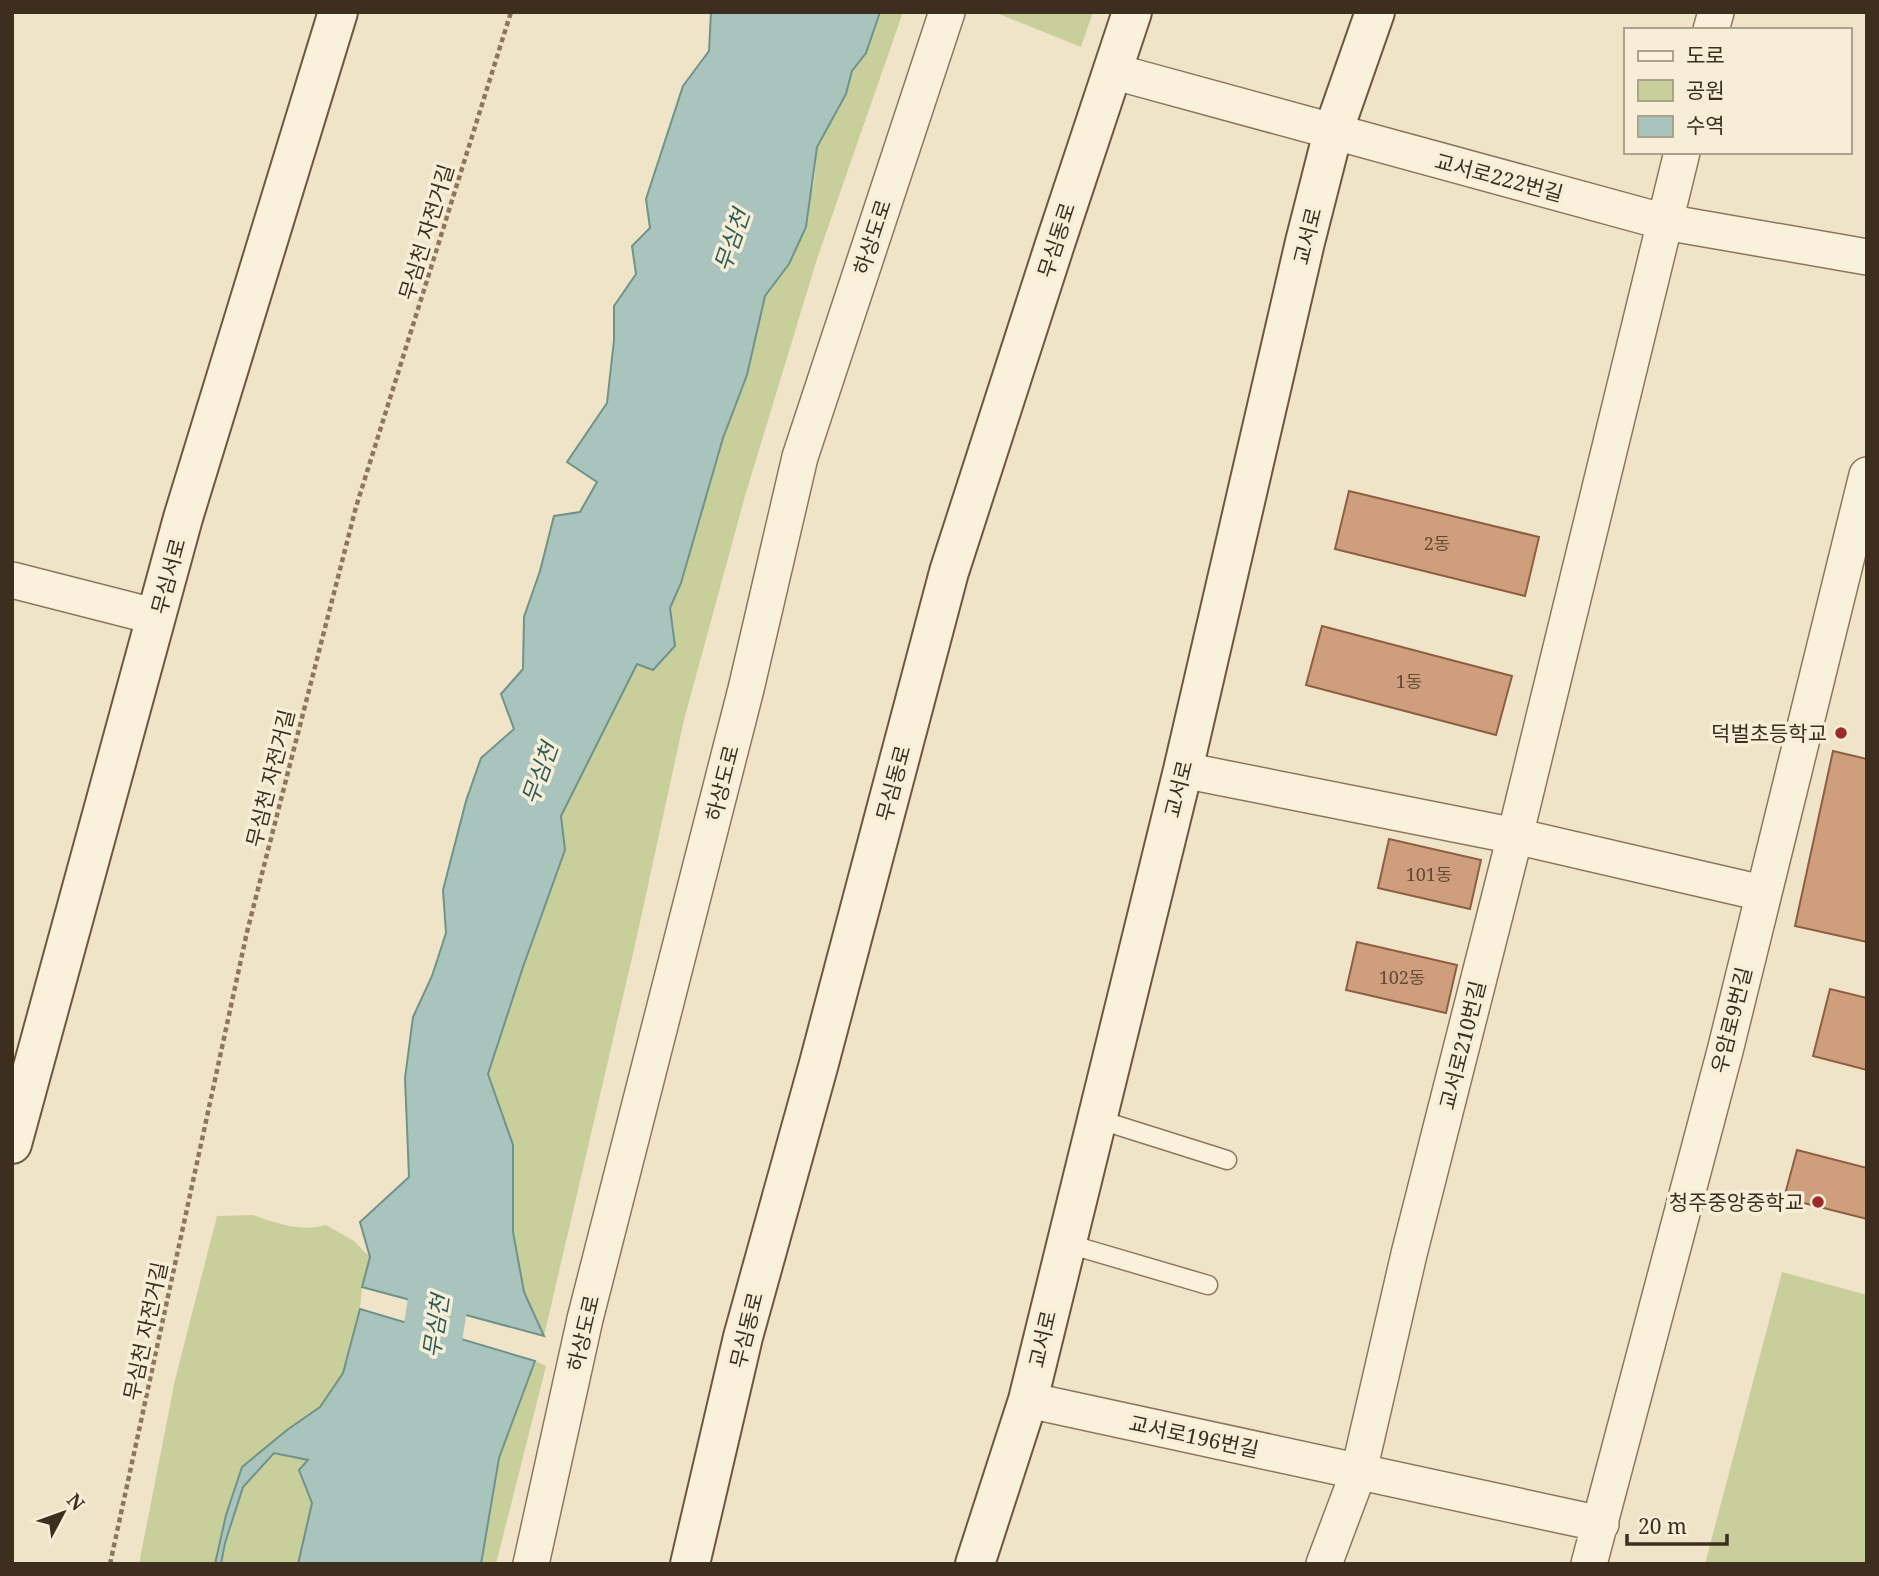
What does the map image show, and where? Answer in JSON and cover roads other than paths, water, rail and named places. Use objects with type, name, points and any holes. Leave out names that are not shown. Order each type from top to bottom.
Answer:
[{"type":"street","name":"무심서로","points":[[12,1144],[183,518],[338,12]]},
{"type":"street","name":"하상도로","points":[[531,1564],[585,1320],[746,689],[800,457],[947,12]]},
{"type":"street","name":"무심동로","points":[[690,1564],[743,1336],[818,1067],[949,572],[1132,12]]},
{"type":"street","name":"교서로","points":[[975,1564],[1028,1400],[1183,770],[1333,132],[1375,12]]},
{"type":"street","name":"교서로222번길","points":[[1112,71],[1665,222],[1867,257]]},
{"type":"street","points":[[1665,222],[1682,154]]},
{"type":"street","name":"교서로210번길","points":[[1359,1472],[1409,1254],[1515,836],[1665,222]]},
{"type":"street","name":"우암로9번길","points":[[1589,1564],[1725,1051],[1762,892],[1863,513],[1867,475]]},
{"type":"street","points":[[12,580],[157,617]]},
{"type":"street","points":[[1183,770],[1515,836],[1762,892]]},
{"type":"street","name":"교서로196번길","points":[[1028,1400],[1601,1524]]},
{"type":"street","points":[[1324,1564],[1359,1472]]},
{"type":"lane","points":[[1097,1119],[1227,1160]]},
{"type":"lane","points":[[1065,1243],[1208,1285]]},
{"type":"water","points":[[711,12],[880,12],[866,53],[852,71],[846,94],[817,147],[806,227],[789,264],[765,296],[747,375],[723,438],[681,583],[670,608],[675,646],[653,670],[637,664],[561,816],[565,850],[488,1074],[513,1145],[513,1232],[524,1292],[544,1336],[362,1287],[370,1257],[360,1222],[409,1177],[405,1078],[413,1017],[432,976],[446,933],[443,890],[466,801],[481,758],[514,729],[501,694],[523,669],[524,617],[540,571],[554,516],[580,512],[597,482],[567,462],[607,403],[614,340],[614,306],[636,274],[632,246],[650,228],[646,199],[683,86],[709,51]]},
{"type":"water","points":[[360,1309],[535,1361],[499,1458],[481,1564],[298,1564],[312,1503],[299,1470],[308,1460],[274,1453],[243,1487],[221,1564],[215,1564],[226,1515],[242,1467],[320,1407],[343,1373]]},
{"type":"waterway","name":"무심천","points":[[399,1564],[449,1225]]},
{"type":"place","name":"덕벌초등학교","points":[[1841,733]]},
{"type":"place","name":"청주중앙중학교","points":[[1818,1202]]}]
